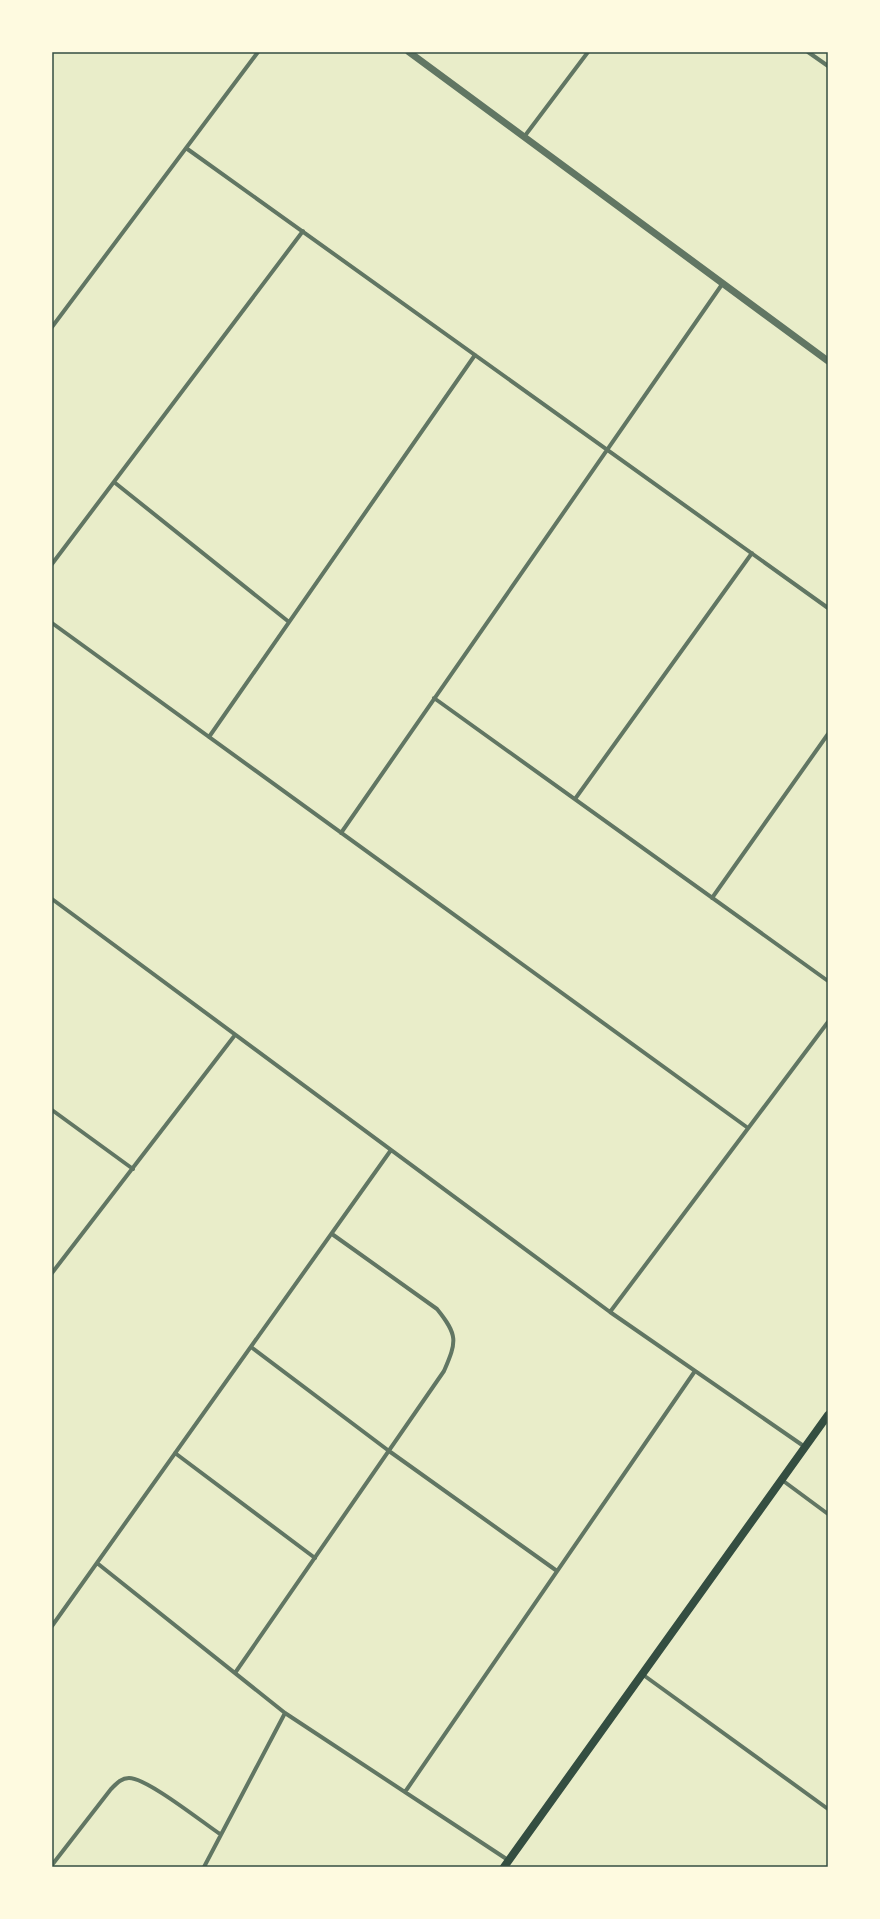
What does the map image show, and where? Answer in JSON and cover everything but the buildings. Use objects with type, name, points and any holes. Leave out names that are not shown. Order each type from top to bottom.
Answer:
[{"type":"main road","points":[[506,1864],[828,1416]]},
{"type":"street","points":[[52,327],[258,52]]},
{"type":"street","points":[[409,52],[828,361]]},
{"type":"street","points":[[524,137],[588,52]]},
{"type":"street","points":[[808,52],[828,66]]},
{"type":"street","points":[[186,148],[828,608]]},
{"type":"street","points":[[52,564],[303,231]]},
{"type":"street","points":[[341,833],[606,449],[723,283]]},
{"type":"street","points":[[209,737],[475,355]]},
{"type":"street","points":[[114,482],[289,622]]},
{"type":"street","points":[[575,799],[752,554]]},
{"type":"street","points":[[52,623],[748,1128]]},
{"type":"street","points":[[434,698],[828,981]]},
{"type":"street","points":[[712,898],[828,734]]},
{"type":"street","points":[[52,899],[610,1312],[805,1447]]},
{"type":"street","points":[[610,1312],[828,1022]]},
{"type":"street","points":[[52,1273],[236,1035]]},
{"type":"street","points":[[52,1110],[133,1168]]},
{"type":"street","points":[[52,1626],[391,1150]]},
{"type":"street","points":[[234,1673],[444,1371],[453,1352],[454,1337],[448,1323],[437,1309],[332,1234]]},
{"type":"street","points":[[251,1347],[389,1451],[557,1571]]},
{"type":"street","points":[[405,1792],[695,1371]]},
{"type":"street","points":[[175,1453],[315,1558]]},
{"type":"street","points":[[782,1480],[828,1514]]},
{"type":"street","points":[[97,1563],[285,1713],[405,1792],[506,1864]]},
{"type":"street","points":[[642,1674],[828,1809]]},
{"type":"street","points":[[204,1867],[220,1834],[285,1713]]},
{"type":"street","points":[[52,1865],[111,1789],[121,1780],[125,1779],[135,1780],[150,1786],[220,1834]]}]
